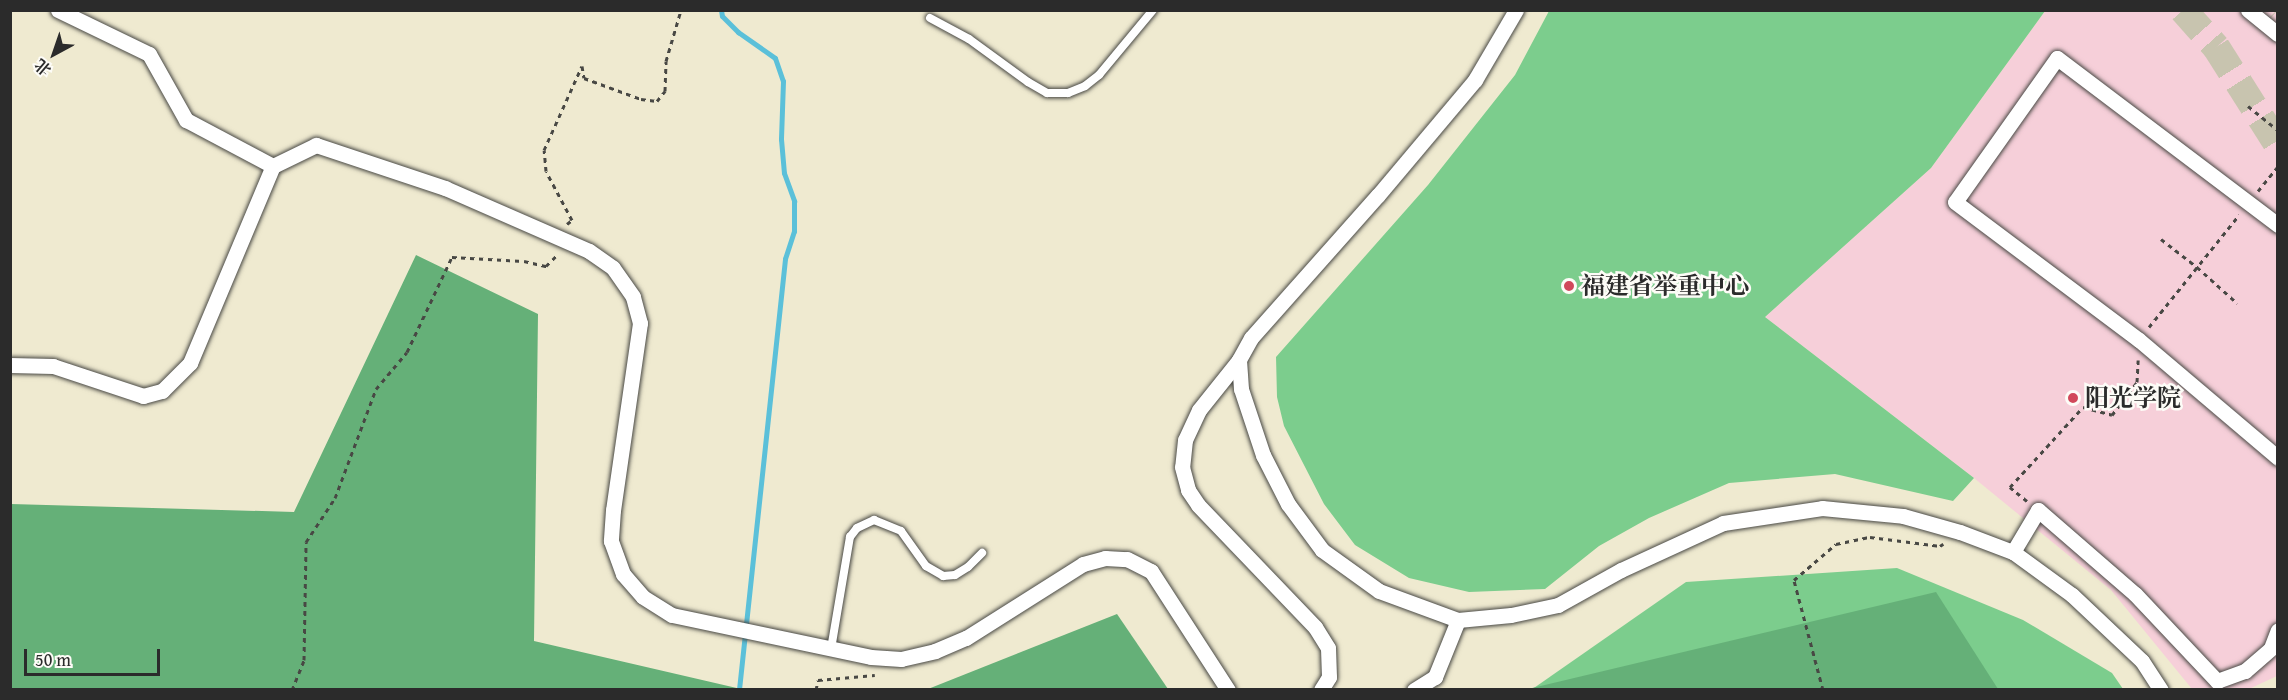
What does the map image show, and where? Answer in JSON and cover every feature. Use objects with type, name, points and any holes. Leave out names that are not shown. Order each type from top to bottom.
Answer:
[{"type":"street","points":[[58,10],[150,54],[186,120],[273,166]]},
{"type":"street","points":[[1321,690],[1329,677],[1328,648],[1315,627],[1198,505],[1188,490],[1182,467],[1185,440],[1199,410],[1239,360],[1251,338],[1378,195],[1475,80],[1516,10]]},
{"type":"street","points":[[2248,10],[2277,34]]},
{"type":"street","points":[[2277,225],[2057,58],[1955,202],[2139,340],[2277,458]]},
{"type":"street","points":[[10,365],[53,366],[143,396],[162,391],[190,363],[273,166],[316,145],[445,188],[589,251],[613,268],[633,297],[640,323],[613,510],[611,541],[623,574],[643,597],[672,615],[831,650],[901,660],[935,651],[966,638],[1083,564],[1105,558],[1127,559],[1151,571],[1228,690]]},
{"type":"street","points":[[1239,360],[1241,388],[1263,456],[1288,504],[1322,550],[1379,591],[1458,620],[1511,615],[1558,605],[1621,570],[1723,523],[1822,508],[1903,516],[1960,532],[2013,552],[2080,602],[2142,661],[2161,690]]},
{"type":"street","points":[[2013,552],[2038,510],[2135,594],[2217,681],[2245,671],[2271,648],[2277,630]]},
{"type":"street","points":[[1414,690],[1434,677],[1458,620]]},
{"type":"lane","points":[[930,18],[969,39],[1047,93],[1068,93],[1085,86],[1099,75],[1153,10]]},
{"type":"lane","points":[[831,650],[850,537],[857,528],[874,520],[901,531],[926,566],[943,576],[955,574],[968,567],[982,553]]},
{"type":"path","points":[[292,690],[304,660],[306,542],[336,498],[376,388],[406,352],[452,257],[524,261],[546,266],[558,254],[553,234],[572,220],[546,171],[544,150],[582,66],[584,78],[641,99],[657,101],[665,91],[666,61],[681,10]]},
{"type":"path","points":[[2248,106],[2277,130]]},
{"type":"path","points":[[2161,239],[2237,303]]},
{"type":"path","points":[[1823,690],[1794,580],[1836,544],[1870,537],[1940,546],[1960,532]]},
{"type":"path","points":[[816,690],[819,680],[881,675],[877,658]]},
{"type":"shaded area","name":"阳光学院","points":[[2045,11],[2273,11],[2278,14],[2277,676],[2249,689],[2192,689],[2111,590],[1974,478],[1765,317],[1931,168]]},
{"type":"green space","name":"福建省举重中心","points":[[1549,11],[2045,11],[1931,168],[1765,317],[1974,478],[1953,501],[1835,474],[1729,483],[1649,518],[1599,546],[1545,589],[1469,592],[1409,578],[1355,545],[1324,504],[1284,426],[1277,397],[1276,357],[1428,185],[1515,75]]},
{"type":"green space","points":[[416,255],[538,314],[534,641],[741,689],[11,689],[11,504],[294,512]]},
{"type":"green space","points":[[1897,568],[2023,620],[2112,673],[2123,689],[1531,690],[1686,582]]},
{"type":"green space","points":[[1936,592],[1998,689],[1528,689]]},
{"type":"green space","points":[[1117,614],[1168,689],[928,689]]},
{"type":"waterway","points":[[721,10],[722,16],[738,32],[775,58],[783,81],[781,139],[784,173],[794,201],[794,231],[785,259],[739,690]]},
{"type":"tunnel","points":[[2183,10],[2216,47],[2278,145]]},
{"type":"place","name":"福建省举重中心","points":[[1569,286]]},
{"type":"place","name":"阳光学院","points":[[2073,398]]}]
